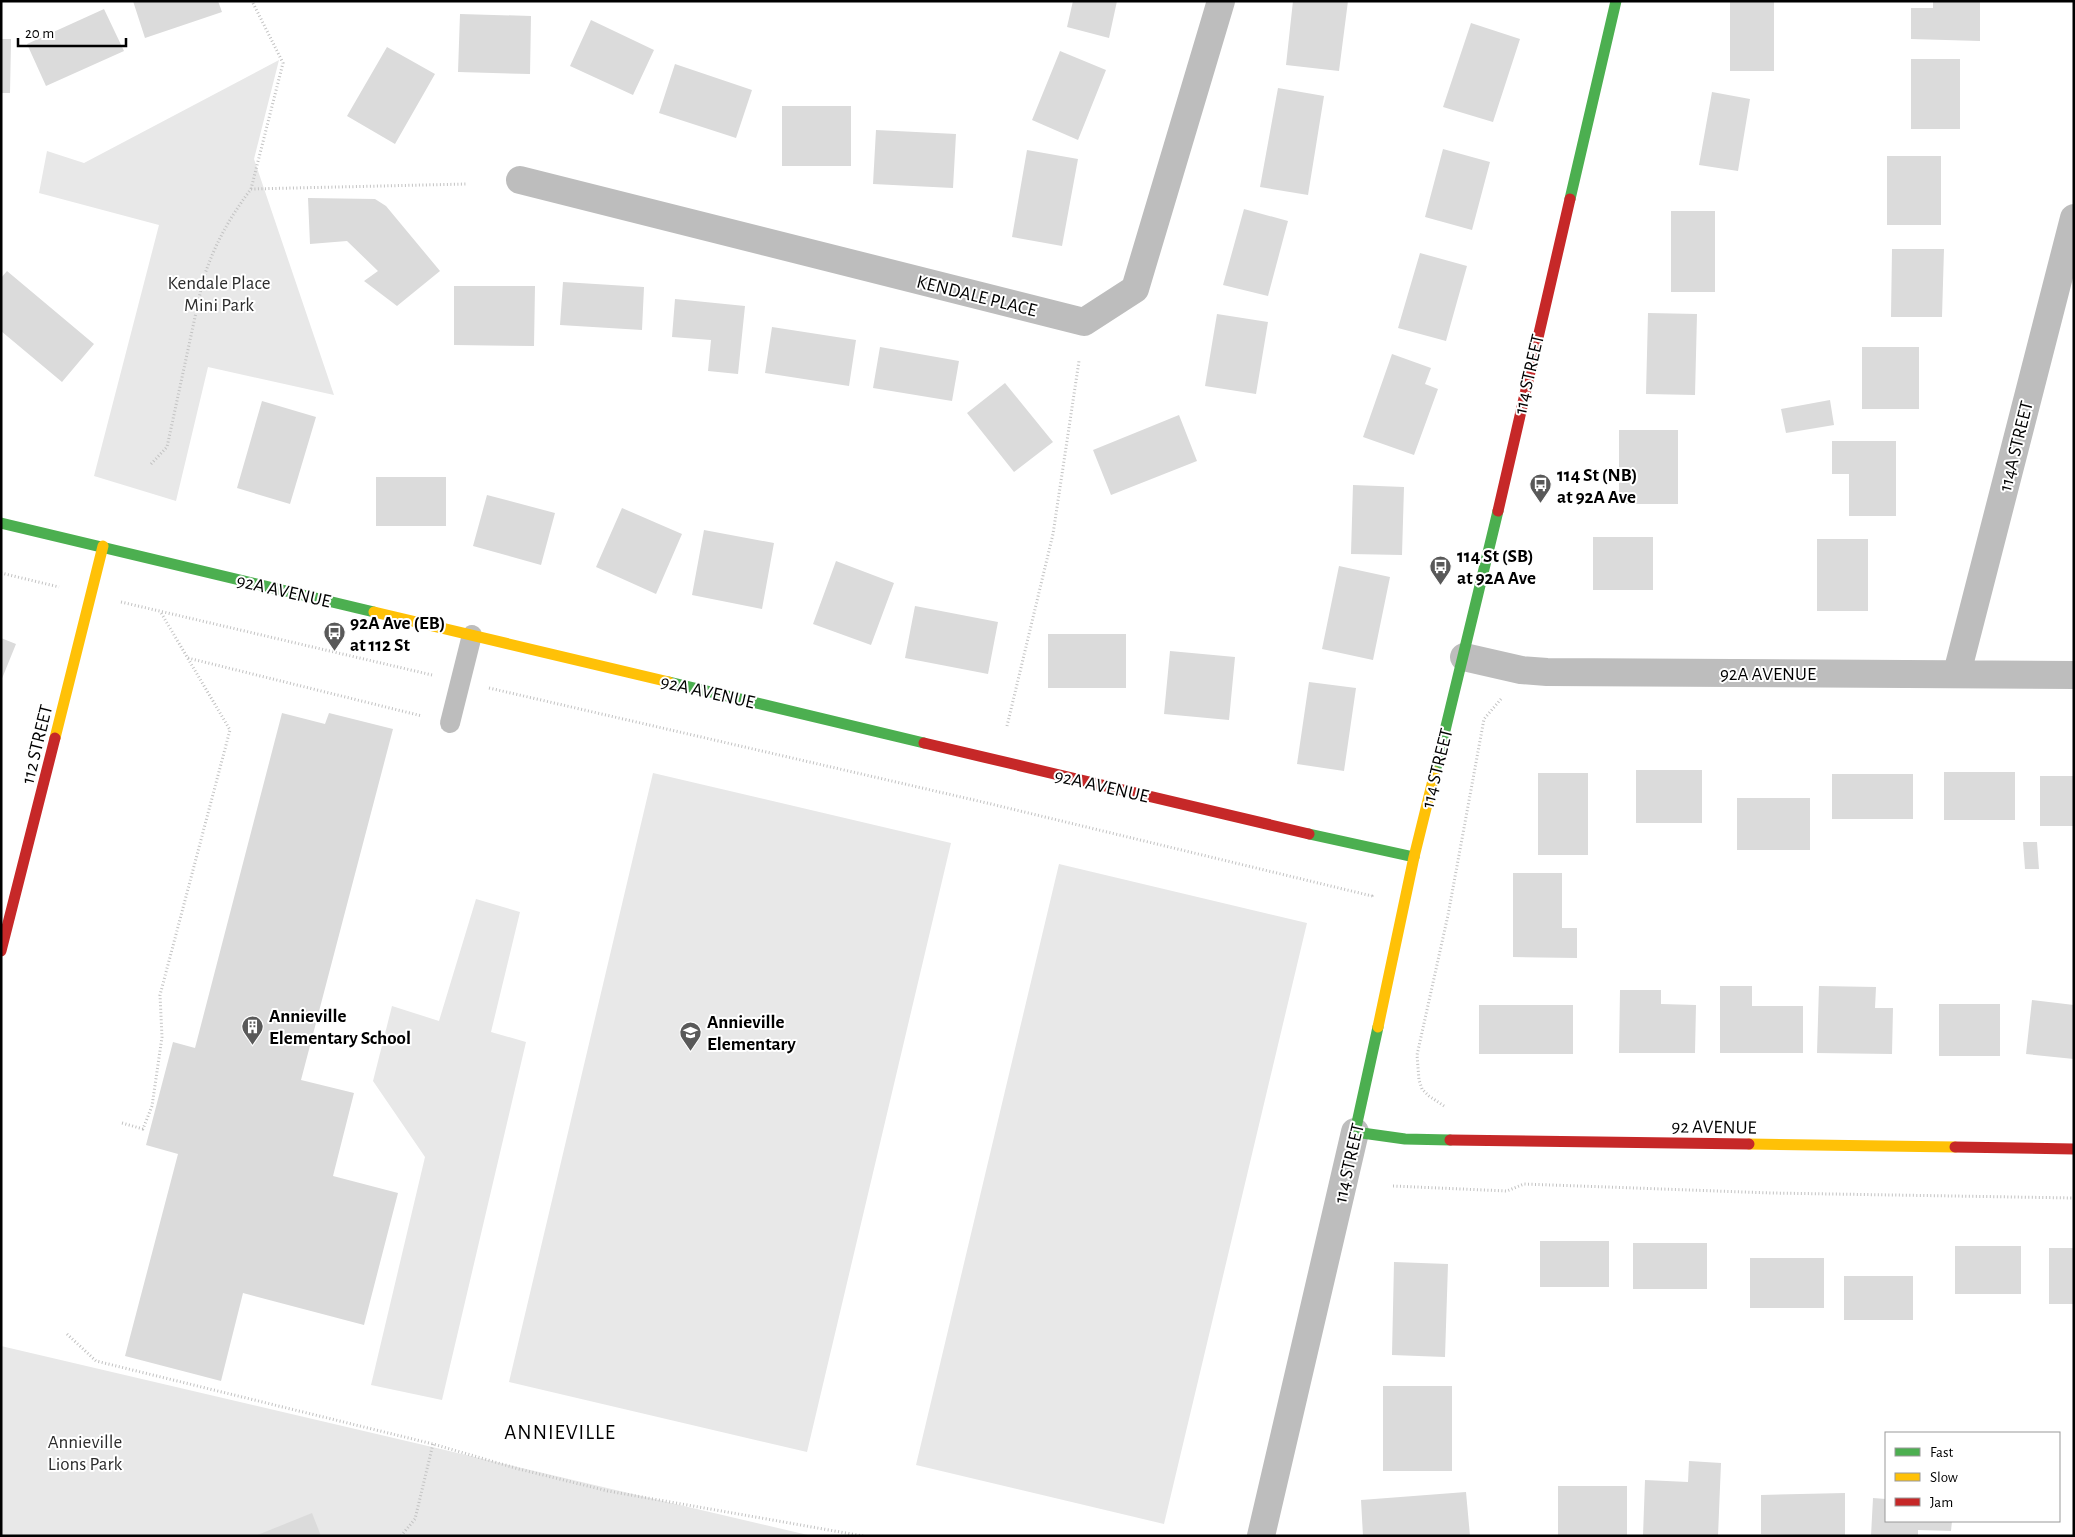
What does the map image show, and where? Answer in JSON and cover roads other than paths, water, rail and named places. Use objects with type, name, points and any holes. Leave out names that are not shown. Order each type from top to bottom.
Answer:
[{"type":"street","name":"KENDALE PLACE","points":[[520,180],[1084,322],[1135,289],[1221,1]]},
{"type":"street","name":"114 STREET","points":[[1260,1536],[1355,1132],[1414,857],[1464,657],[1616,1]]},
{"type":"street","name":"114A STREET","points":[[1956,673],[2073,222]]},
{"type":"street","name":"92A AVENUE","points":[[1,523],[1354,845],[1414,857]]},
{"type":"street","name":"112 STREET","points":[[1,951],[104,546]]},
{"type":"street","name":"92A AVENUE","points":[[1464,657],[1521,670],[1547,672],[2074,675]]},
{"type":"street","name":"92 AVENUE","points":[[1355,1132],[1405,1139],[2074,1150]]},
{"type":"lane","points":[[450,723],[472,635]]},
{"type":"place","name":"114 St (NB) at 92A Ave","points":[[1541,504]]},
{"type":"place","name":"114 St (SB) at 92A Ave","points":[[1441,585]]},
{"type":"place","name":"92A Ave (EB) at 112 St","points":[[334,652]]},
{"type":"place","name":"Annieville Elementary School","points":[[253,1045]]},
{"type":"place","name":"Annieville Elementary","points":[[691,1051]]},
{"type":"district","name":"ANNIEVILLE","points":[[560,1432]]},
{"type":"park label","name":"Kendale Place Mini Park","points":[[219,293]]},
{"type":"park label","name":"Annieville Lions Park","points":[[85,1452]]}]
